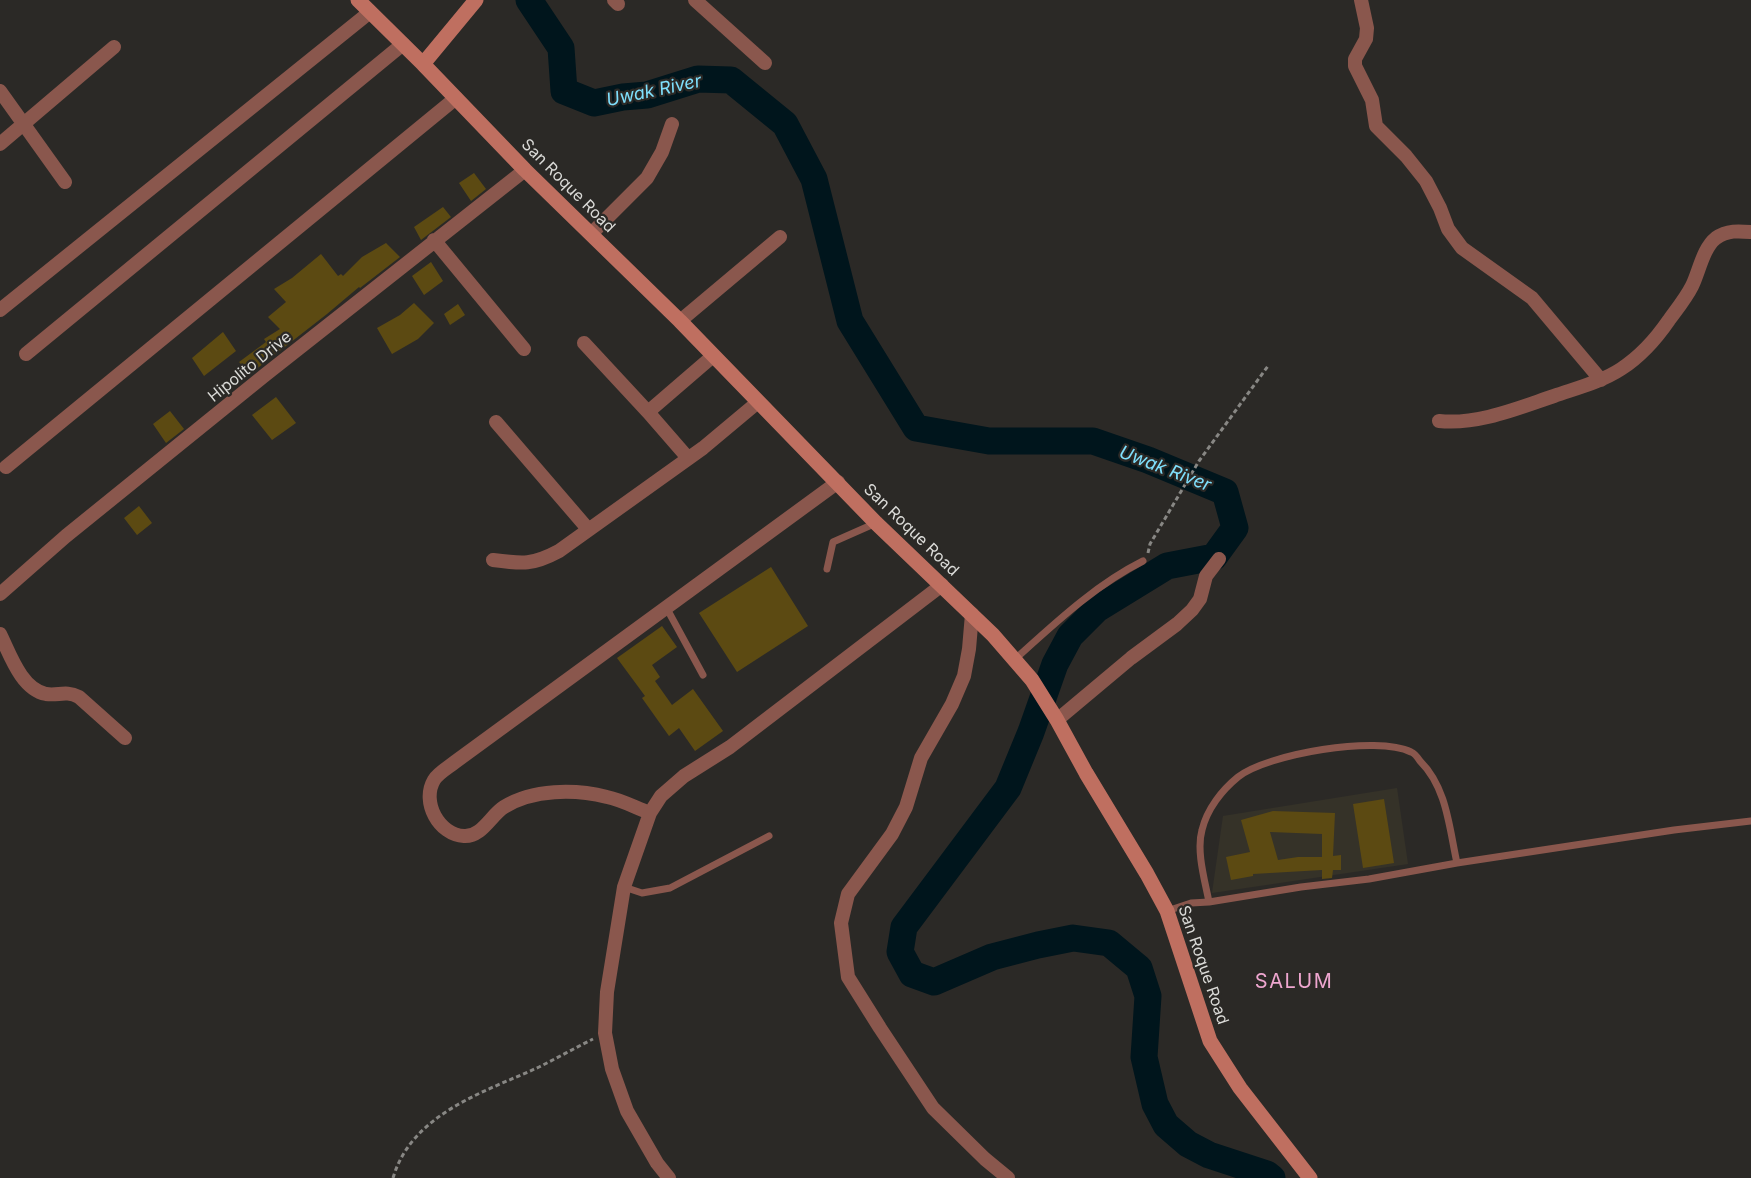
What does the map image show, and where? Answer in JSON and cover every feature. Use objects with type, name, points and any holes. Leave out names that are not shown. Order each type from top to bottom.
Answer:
[{"type":"street","name":"San Roque Road","points":[[358,0],[525,170],[680,321],[876,523],[972,614],[1032,680],[1058,720],[1086,773],[1167,910],[1210,1041],[1240,1088],[1310,1178]]},
{"type":"street","points":[[423,64],[476,0]]},
{"type":"street","points":[[695,0],[765,63]]},
{"type":"street","points":[[1361,0],[1367,28],[1365,39],[1354,59],[1355,66],[1372,100],[1376,126],[1406,156],[1426,181],[1453,238],[1462,248],[1532,298],[1601,380]]},
{"type":"street","points":[[0,310],[370,12]]},
{"type":"street","points":[[26,354],[403,44]]},
{"type":"street","points":[[0,144],[23,122],[114,47]]},
{"type":"street","points":[[0,91],[65,182]]},
{"type":"street","points":[[6,467],[456,98]]},
{"type":"street","points":[[591,234],[647,178],[662,152],[672,124]]},
{"type":"street","name":"Hipolito Drive","points":[[0,594],[66,536],[434,240],[525,170]]},
{"type":"street","points":[[1439,421],[1454,423],[1473,420],[1515,409],[1601,380],[1621,369],[1638,357],[1657,337],[1691,288],[1708,248],[1715,239],[1727,232],[1751,232]]},
{"type":"street","points":[[680,321],[780,237]]},
{"type":"street","points":[[434,240],[525,349]]},
{"type":"street","points":[[584,343],[688,458]]},
{"type":"street","points":[[648,412],[713,356]]},
{"type":"street","points":[[493,560],[523,563],[541,560],[559,551],[703,448],[758,402]]},
{"type":"street","points":[[496,422],[588,529]]},
{"type":"street","points":[[650,813],[609,797],[545,793],[524,798],[505,807],[493,815],[481,830],[464,836],[442,825],[432,812],[430,796],[434,780],[455,762],[838,482]]},
{"type":"street","points":[[1058,720],[1192,610],[1200,599],[1206,576],[1219,559]]},
{"type":"street","points":[[669,1178],[627,1111],[612,1069],[605,1033],[607,992],[624,887],[650,813],[661,796],[684,777],[730,747],[942,585]]},
{"type":"street","points":[[972,614],[964,676],[952,704],[921,758],[906,807],[891,834],[848,894],[841,923],[848,977],[875,1020],[933,1108],[985,1159],[1008,1178]]},
{"type":"street","points":[[0,634],[19,671],[33,688],[43,693],[70,692],[79,697],[125,738]]},
{"type":"lane","points":[[827,569],[833,542],[876,523]]},
{"type":"lane","points":[[1014,660],[1118,574],[1143,561]]},
{"type":"lane","points":[[666,607],[703,675]]},
{"type":"lane","points":[[1209,902],[1201,865],[1201,831],[1220,794],[1239,776],[1259,766],[1320,749],[1383,746],[1412,752],[1429,770],[1441,789],[1457,863]]},
{"type":"lane","points":[[1167,910],[1191,903],[1369,879],[1457,863],[1674,830],[1751,821]]},
{"type":"lane","points":[[624,887],[642,892],[670,888],[769,836]]},
{"type":"path","points":[[1143,561],[1147,557],[1150,544],[1199,461],[1268,366]]},
{"type":"path","points":[[393,1178],[408,1148],[447,1110],[469,1097],[540,1067],[605,1033]]},
{"type":"shaded area","points":[[1397,788],[1408,864],[1212,893],[1223,816]]},
{"type":"building","points":[[474,173],[486,189],[471,201],[459,183]]},
{"type":"building","points":[[443,207],[451,217],[421,240],[414,227]]},
{"type":"building","points":[[386,243],[400,257],[250,374],[239,362],[266,342],[264,339],[280,329],[268,317],[286,302],[274,289],[292,278],[321,254],[338,276],[341,274],[343,276],[362,257]]},
{"type":"building","points":[[431,262],[443,281],[424,295],[412,276]]},
{"type":"building","points":[[414,303],[434,323],[418,339],[392,354],[377,328],[400,315]]},
{"type":"building","points":[[458,304],[465,315],[450,325],[444,314]]},
{"type":"building","points":[[223,332],[236,351],[204,376],[192,358]]},
{"type":"building","points":[[276,397],[296,423],[272,440],[252,415]]},
{"type":"building","points":[[170,411],[184,429],[166,443],[153,424]]},
{"type":"building","points":[[139,506],[152,523],[137,535],[124,518]]},
{"type":"building","points":[[771,567],[808,626],[737,672],[699,613]]},
{"type":"building","points":[[662,626],[677,647],[652,665],[660,677],[655,681],[672,705],[693,689],[723,731],[695,751],[679,728],[669,736],[642,698],[645,696],[617,658]]},
{"type":"building","points":[[1384,799],[1394,863],[1363,868],[1353,804]]},
{"type":"building","points":[[1273,811],[1335,813],[1333,856],[1341,855],[1341,870],[1333,870],[1332,878],[1322,879],[1322,870],[1253,874],[1253,876],[1231,880],[1226,857],[1250,852],[1241,820]],"holes":[[[1270,832],[1322,834],[1322,857],[1278,860]]]},
{"type":"waterway","name":"Uwak River","points":[[529,0],[561,48],[564,91],[594,103],[647,95],[698,79],[731,80],[785,124],[814,179],[850,321],[916,428],[989,441],[1093,441],[1148,460],[1225,492],[1235,528],[1214,557],[1167,566],[1097,609],[1070,636],[1055,664],[1008,788],[904,927],[900,952],[912,974],[934,982],[992,957],[1038,945],[1073,938],[1109,943],[1139,968],[1148,996],[1144,1057],[1155,1104],[1166,1125],[1188,1144],[1209,1155],[1267,1174],[1272,1178]]},
{"type":"district","name":"SALUM","points":[[1294,982]]}]
